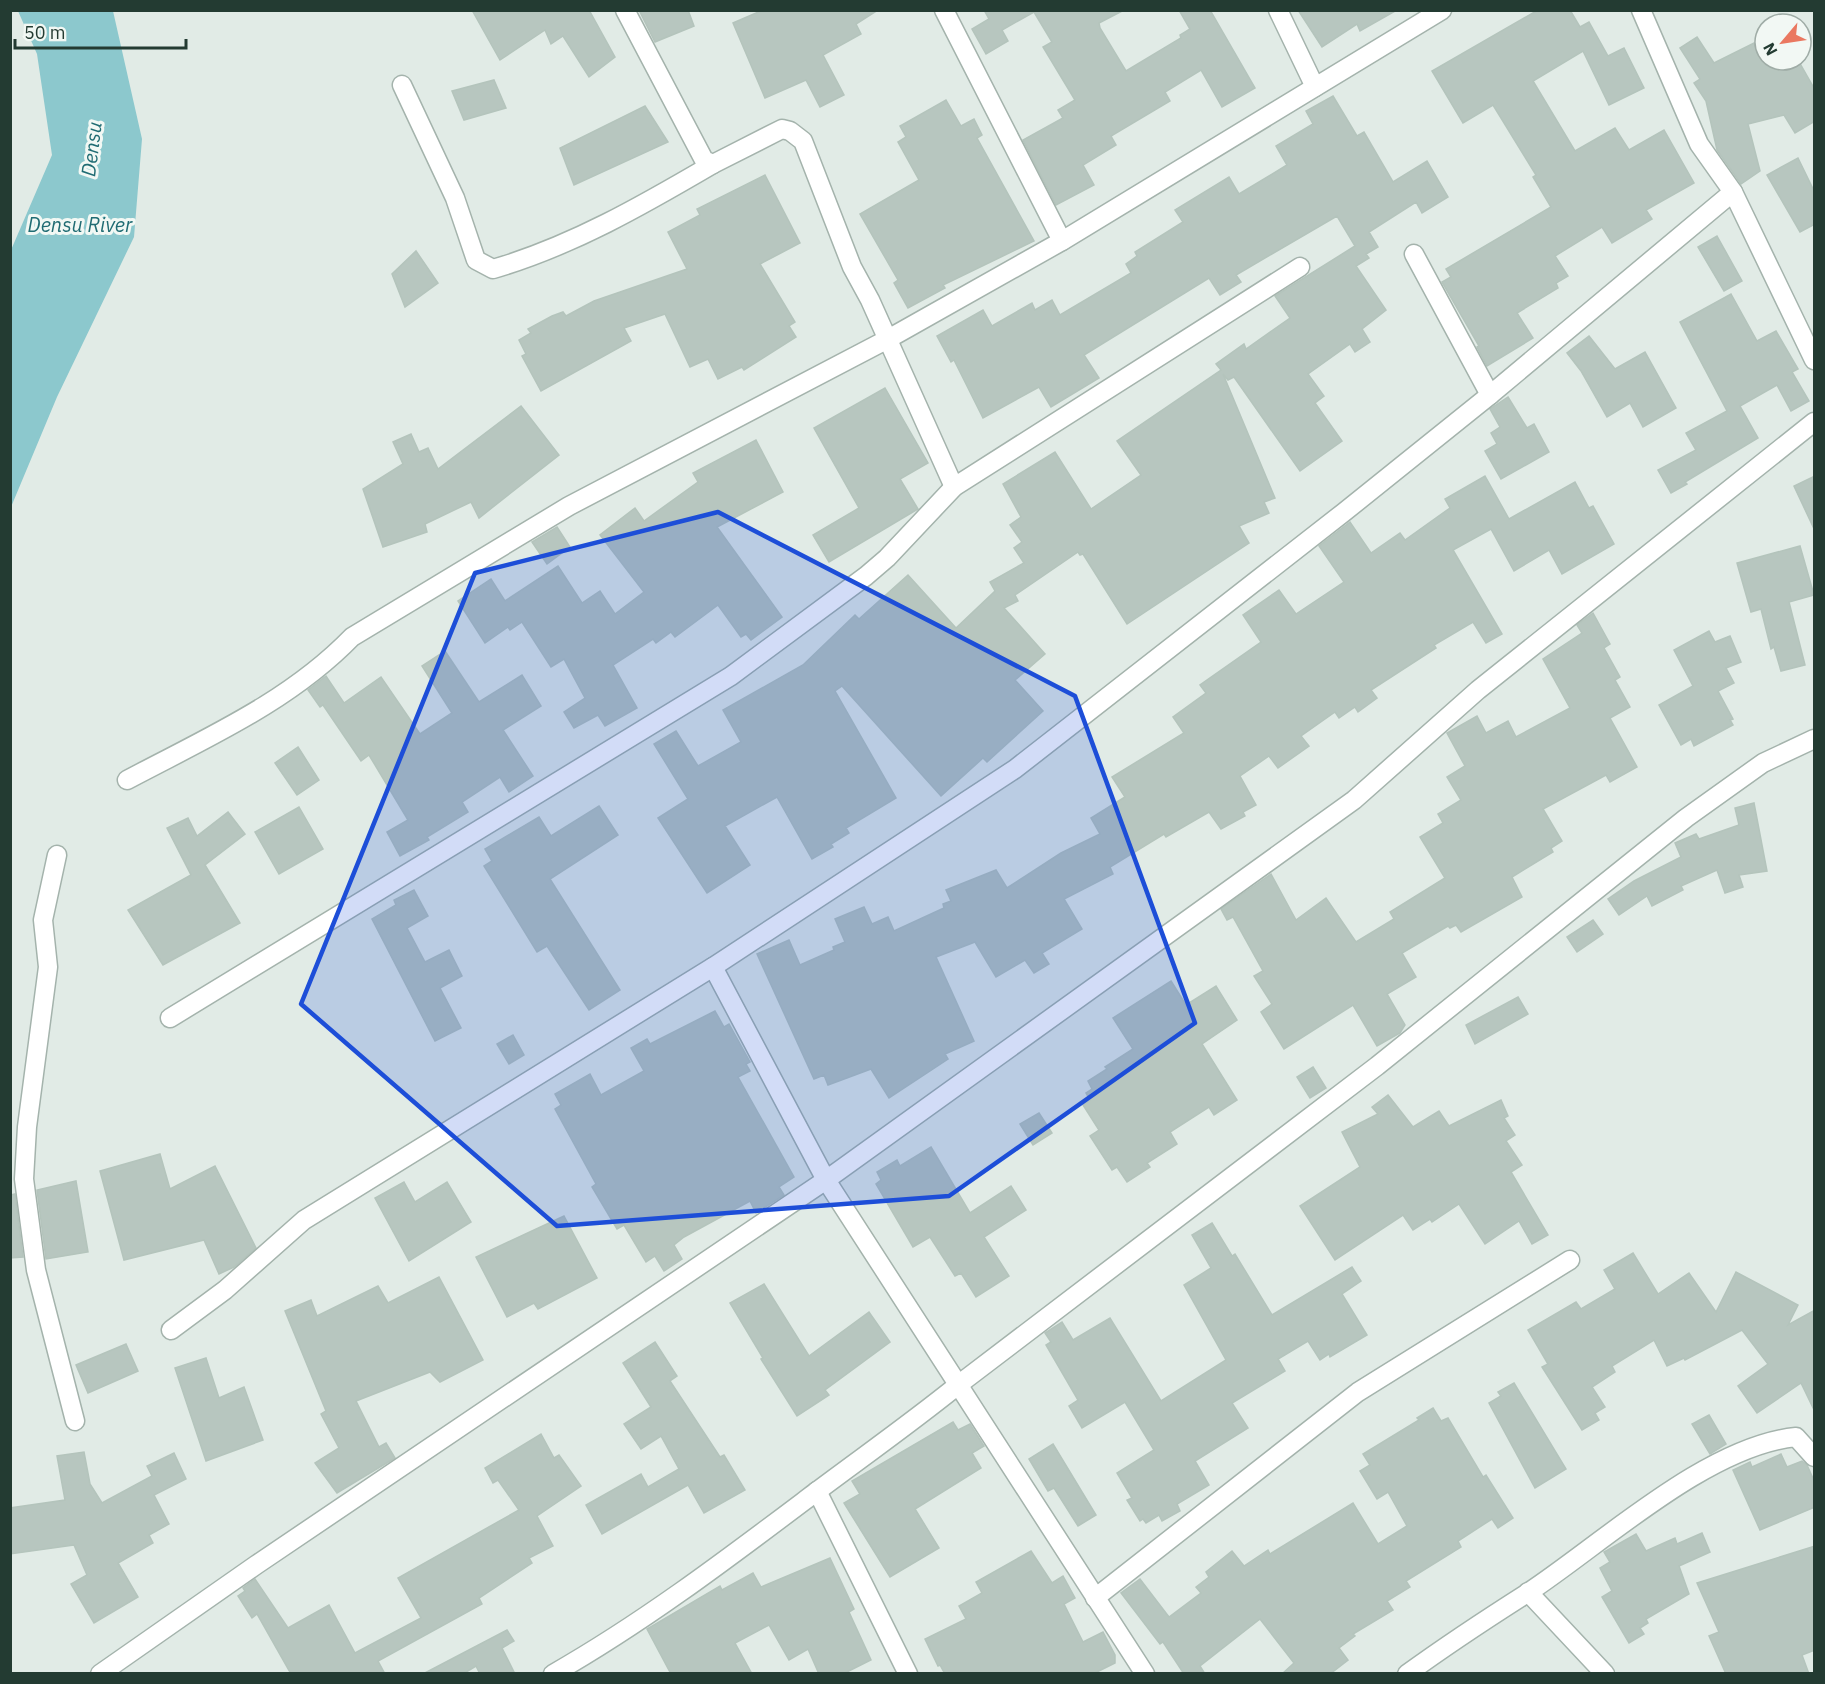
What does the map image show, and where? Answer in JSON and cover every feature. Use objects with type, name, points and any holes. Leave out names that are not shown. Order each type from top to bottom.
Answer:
[{"type":"street","points":[[625,10],[704,160],[713,164]]},
{"type":"street","points":[[944,10],[1062,241]]},
{"type":"street","points":[[1278,10],[1315,87]]},
{"type":"street","points":[[127,780],[264,708],[329,660],[352,637],[569,506],[888,339],[1062,241],[1442,10]]},
{"type":"street","points":[[1641,10],[1699,144],[1733,192],[1815,360]]},
{"type":"street","points":[[402,85],[455,198],[476,260],[493,269],[519,261],[623,217],[713,164],[782,129],[790,131],[802,141],[852,267],[888,339],[954,487]]},
{"type":"street","points":[[171,1330],[225,1290],[304,1220],[713,967],[1014,769],[1490,395],[1733,192]]},
{"type":"street","points":[[1414,254],[1490,395]]},
{"type":"street","points":[[170,1018],[731,676],[888,558],[954,487],[1300,267]]},
{"type":"street","points":[[100,1674],[256,1565],[826,1180],[1353,800],[1478,690],[1815,422]]},
{"type":"street","points":[[553,1674],[586,1655],[745,1547],[817,1491],[903,1430],[958,1385],[1377,1066],[1686,818],[1764,763],[1814,741]]},
{"type":"street","points":[[57,855],[43,920],[48,967],[27,1127],[24,1179],[36,1270],[75,1421]]},
{"type":"street","points":[[713,967],[826,1180],[1145,1674]]},
{"type":"street","points":[[1095,1598],[1358,1392],[1570,1260]]},
{"type":"street","points":[[1407,1674],[1643,1510],[1706,1470],[1754,1446],[1775,1439],[1796,1437],[1815,1457]]},
{"type":"street","points":[[817,1491],[908,1674]]},
{"type":"street","points":[[1528,1592],[1605,1674]]},
{"type":"highlighted area","points":[[718,512],[1075,696],[1195,1023],[949,1196],[557,1226],[301,1004],[475,573]]},
{"type":"water","name":"Densu River","points":[[18,11],[113,11],[142,139],[134,237],[57,397],[11,507],[11,250],[52,155],[37,54]]},
{"type":"building","points":[[472,10],[589,10],[615,57],[589,77],[563,36],[551,44],[545,30],[500,60]]},
{"type":"building","points":[[639,10],[688,10],[694,26],[655,42]]},
{"type":"building","points":[[763,10],[878,10],[856,24],[861,34],[823,55],[844,95],[820,107],[806,80],[765,98],[733,23]]},
{"type":"building","points":[[984,10],[1124,10],[1099,23],[1126,71],[1181,38],[1180,35],[1190,29],[1179,10],[1210,10],[1255,88],[1222,107],[1201,70],[1165,92],[1170,101],[1111,136],[1116,145],[1083,165],[1094,185],[1056,205],[1023,140],[1063,118],[1058,110],[1075,100],[1043,47],[1052,42],[1034,12],[1002,30],[1008,41],[986,54],[972,29],[989,19]]},
{"type":"building","points":[[1298,10],[1397,10],[1360,31],[1357,24],[1322,47]]},
{"type":"building","points":[[1538,10],[1570,10],[1580,27],[1589,22],[1608,56],[1624,48],[1644,88],[1609,105],[1583,51],[1533,81],[1575,151],[1615,128],[1629,150],[1664,130],[1694,183],[1646,210],[1652,219],[1612,243],[1602,227],[1555,256],[1568,276],[1556,283],[1558,288],[1517,313],[1533,338],[1487,366],[1477,347],[1479,346],[1442,282],[1451,277],[1446,269],[1551,207],[1533,177],[1536,175],[1493,105],[1463,123],[1432,71]]},
{"type":"building","points":[[1697,37],[1714,63],[1753,44],[1753,72],[1805,72],[1815,90],[1815,121],[1795,133],[1784,115],[1748,124],[1760,171],[1741,184],[1717,150],[1706,101],[1694,83],[1700,79],[1680,48]]},
{"type":"building","points":[[494,80],[506,108],[464,120],[452,91]]},
{"type":"building","points":[[1333,96],[1357,136],[1364,132],[1393,182],[1427,161],[1448,197],[1422,213],[1416,202],[1369,232],[1378,247],[1366,254],[1369,258],[1356,266],[1386,310],[1362,329],[1370,342],[1355,352],[1350,344],[1308,374],[1324,396],[1315,403],[1342,441],[1300,471],[1234,377],[1228,380],[1223,374],[1275,498],[1264,502],[1269,513],[1239,526],[1249,543],[1127,624],[1083,554],[1080,555],[1078,552],[1015,595],[1018,601],[1004,608],[1045,654],[1015,680],[1043,711],[987,762],[983,758],[941,796],[842,686],[835,691],[896,798],[846,828],[849,833],[831,844],[833,847],[812,859],[777,797],[725,826],[750,865],[707,893],[658,818],[688,799],[654,744],[676,731],[698,766],[741,742],[723,710],[803,665],[855,615],[859,619],[908,575],[956,628],[995,591],[990,582],[1024,563],[1014,548],[1022,542],[1010,525],[1021,517],[1003,484],[1055,452],[1091,509],[1141,475],[1117,441],[1221,370],[1216,364],[1244,344],[1246,349],[1290,318],[1275,296],[1355,246],[1337,216],[1236,275],[1241,282],[1220,295],[1209,278],[1084,355],[1099,378],[1051,407],[1039,387],[983,418],[954,360],[951,362],[937,336],[983,310],[992,326],[1032,303],[1035,310],[1052,300],[1060,315],[1131,273],[1126,264],[1137,256],[1135,252],[1183,222],[1175,210],[1229,177],[1239,194],[1287,165],[1276,146],[1313,124],[1306,111]]},
{"type":"building","points":[[946,100],[961,126],[974,119],[982,135],[977,138],[1034,241],[943,285],[945,288],[908,308],[894,283],[898,280],[860,214],[919,180],[898,142],[906,137],[900,126]]},
{"type":"building","points":[[645,106],[668,142],[574,185],[560,148]]},
{"type":"building","points":[[1798,158],[1815,193],[1815,224],[1800,232],[1767,175]]},
{"type":"building","points":[[765,175],[800,243],[760,264],[795,322],[789,326],[796,337],[744,370],[742,367],[718,379],[708,359],[690,367],[665,314],[624,328],[631,341],[541,391],[522,356],[526,354],[519,340],[531,333],[528,329],[552,316],[563,312],[566,316],[594,301],[687,269],[668,232],[700,215],[697,209]]},
{"type":"building","points":[[1717,236],[1742,281],[1724,291],[1698,247]]},
{"type":"building","points":[[416,251],[438,283],[405,307],[392,274]]},
{"type":"building","points":[[1731,294],[1757,341],[1776,331],[1798,369],[1792,372],[1809,401],[1791,411],[1777,385],[1740,406],[1758,438],[1685,482],[1687,484],[1671,493],[1658,470],[1696,450],[1686,433],[1727,411],[1680,322]]},
{"type":"building","points":[[1589,336],[1615,369],[1645,352],[1676,408],[1643,427],[1630,403],[1607,417],[1581,371],[1567,353]]},
{"type":"building","points":[[885,388],[928,463],[900,479],[918,509],[829,562],[813,535],[859,508],[814,428]]},
{"type":"building","points":[[1508,397],[1527,428],[1534,424],[1549,452],[1501,479],[1485,451],[1497,444],[1491,433],[1500,427],[1490,409]]},
{"type":"building","points":[[521,406],[559,455],[479,518],[471,502],[425,524],[427,532],[383,547],[363,489],[403,464],[393,442],[411,434],[419,452],[428,448],[438,469]]},
{"type":"building","points":[[756,440],[783,492],[717,527],[782,617],[751,640],[746,634],[741,637],[718,605],[675,637],[671,632],[656,643],[653,639],[613,665],[637,708],[605,726],[598,715],[574,728],[564,712],[585,698],[564,659],[551,667],[522,622],[510,630],[508,627],[485,643],[458,601],[491,579],[505,601],[558,566],[582,603],[600,591],[615,614],[644,592],[600,535],[635,508],[644,521],[698,482],[693,473]]},
{"type":"building","points":[[1485,476],[1509,519],[1575,482],[1589,508],[1593,506],[1614,544],[1562,574],[1549,550],[1514,571],[1491,529],[1453,550],[1502,634],[1486,643],[1473,622],[1434,645],[1436,648],[1371,690],[1377,698],[1358,712],[1355,707],[1339,718],[1335,712],[1301,736],[1309,746],[1278,768],[1269,756],[1240,776],[1256,805],[1243,812],[1245,816],[1221,829],[1209,812],[1166,837],[1164,834],[1110,867],[1113,874],[1064,899],[1082,929],[1042,953],[1049,964],[1034,973],[1025,960],[996,977],[975,942],[936,957],[974,1041],[945,1054],[948,1059],[889,1098],[871,1069],[828,1085],[824,1075],[814,1079],[757,954],[789,940],[800,965],[834,950],[833,947],[845,942],[835,919],[864,907],[872,924],[888,917],[894,931],[944,908],[943,904],[951,901],[946,890],[996,870],[1007,888],[1061,853],[1100,834],[1091,818],[1125,797],[1112,777],[1184,733],[1173,717],[1206,693],[1200,685],[1261,642],[1243,615],[1279,590],[1296,614],[1344,582],[1319,546],[1350,522],[1371,553],[1400,533],[1405,540],[1450,508],[1445,499]]},
{"type":"building","points":[[1815,476],[1815,531],[1794,486]]},
{"type":"building","points":[[557,527],[570,547],[547,564],[532,542]]},
{"type":"building","points":[[1800,546],[1814,595],[1789,602],[1805,665],[1781,671],[1774,647],[1771,649],[1761,609],[1751,612],[1737,563]]},
{"type":"building","points":[[1593,613],[1610,644],[1604,648],[1620,677],[1615,680],[1630,707],[1610,718],[1637,767],[1610,782],[1606,775],[1543,809],[1562,841],[1551,848],[1553,852],[1512,877],[1522,897],[1461,932],[1456,925],[1450,928],[1448,926],[1402,953],[1416,977],[1387,994],[1405,1025],[1400,1033],[1377,1046],[1353,1005],[1284,1049],[1261,1012],[1272,1004],[1254,976],[1263,971],[1233,917],[1227,920],[1221,909],[1271,874],[1296,920],[1326,898],[1356,942],[1394,919],[1390,912],[1445,878],[1420,837],[1443,823],[1438,814],[1461,800],[1447,777],[1465,766],[1447,733],[1477,716],[1486,733],[1508,721],[1516,737],[1570,708],[1543,659],[1582,633],[1577,625]]},
{"type":"building","points":[[1709,631],[1715,642],[1730,636],[1741,662],[1726,668],[1734,683],[1718,691],[1733,719],[1730,720],[1733,725],[1694,746],[1691,739],[1681,745],[1659,705],[1693,686],[1674,650]]},
{"type":"building","points":[[445,651],[479,702],[522,675],[541,706],[503,730],[533,776],[509,792],[500,777],[462,802],[468,812],[427,837],[429,840],[400,856],[387,832],[408,820],[369,755],[361,761],[323,705],[320,707],[308,690],[326,676],[344,703],[381,677],[420,734],[452,713],[422,666]]},
{"type":"building","points":[[298,747],[319,780],[297,795],[275,763]]},
{"type":"building","points":[[1754,803],[1767,871],[1739,875],[1743,887],[1725,893],[1717,870],[1681,886],[1683,890],[1652,906],[1647,896],[1619,915],[1608,899],[1634,881],[1681,857],[1675,843],[1696,834],[1699,839],[1739,825],[1735,808]]},
{"type":"building","points":[[599,806],[618,835],[550,879],[620,990],[589,1010],[547,946],[537,952],[484,866],[492,861],[485,849],[539,817],[551,836]]},
{"type":"building","points":[[299,807],[323,849],[279,874],[255,832]]},
{"type":"building","points":[[228,812],[245,834],[205,865],[240,923],[163,965],[128,910],[191,875],[167,828],[188,818],[197,836]]},
{"type":"building","points":[[414,890],[428,916],[407,928],[425,962],[449,950],[462,976],[440,988],[461,1028],[435,1041],[372,919],[396,905],[394,900]]},
{"type":"building","points":[[1593,920],[1603,934],[1577,952],[1567,937]]},
{"type":"building","points":[[1171,981],[1186,1005],[1216,986],[1237,1020],[1202,1044],[1237,1100],[1214,1115],[1209,1107],[1170,1132],[1177,1144],[1147,1163],[1150,1167],[1127,1182],[1117,1167],[1112,1170],[1090,1136],[1099,1130],[1083,1105],[1090,1100],[1086,1093],[1092,1089],[1088,1081],[1133,1049],[1113,1018]]},
{"type":"building","points":[[1518,997],[1528,1014],[1475,1044],[1466,1025]]},
{"type":"building","points":[[715,1011],[724,1027],[729,1024],[750,1062],[746,1064],[750,1071],[738,1077],[794,1177],[779,1187],[784,1195],[756,1213],[750,1201],[684,1237],[674,1245],[682,1259],[664,1271],[655,1256],[646,1262],[624,1225],[617,1229],[592,1187],[596,1184],[555,1109],[561,1105],[555,1094],[590,1074],[601,1095],[644,1071],[631,1048],[647,1039],[650,1044]]},
{"type":"building","points":[[513,1035],[524,1055],[509,1064],[497,1044]]},
{"type":"building","points":[[1313,1067],[1326,1088],[1310,1098],[1297,1077]]},
{"type":"building","points":[[1388,1095],[1413,1127],[1439,1111],[1449,1126],[1501,1100],[1508,1116],[1504,1118],[1515,1135],[1506,1141],[1522,1165],[1511,1172],[1548,1235],[1532,1244],[1519,1221],[1485,1244],[1459,1204],[1432,1222],[1430,1219],[1413,1230],[1403,1215],[1335,1260],[1300,1206],[1360,1167],[1342,1132],[1378,1114],[1372,1107]]},
{"type":"building","points":[[1039,1113],[1052,1133],[1033,1145],[1020,1124]]},
{"type":"building","points":[[931,1147],[970,1213],[1011,1186],[1026,1210],[984,1237],[1009,1276],[976,1297],[961,1273],[955,1276],[930,1237],[913,1247],[876,1184],[881,1180],[877,1172],[897,1160],[900,1166]]},
{"type":"building","points":[[160,1154],[170,1189],[215,1166],[256,1248],[234,1267],[219,1274],[204,1240],[124,1260],[100,1171]]},
{"type":"building","points":[[76,1181],[88,1252],[46,1259],[37,1190]]},
{"type":"building","points":[[404,1182],[415,1202],[447,1182],[471,1222],[409,1261],[375,1198]]},
{"type":"building","points":[[15,1194],[23,1257],[10,1258],[10,1195]]},
{"type":"building","points":[[564,1216],[597,1278],[538,1309],[534,1303],[507,1317],[476,1257]]},
{"type":"building","points":[[1212,1223],[1232,1256],[1235,1254],[1272,1315],[1352,1267],[1361,1281],[1342,1294],[1367,1335],[1330,1357],[1329,1354],[1320,1360],[1308,1341],[1278,1359],[1285,1371],[1232,1403],[1248,1428],[1195,1461],[1209,1485],[1177,1504],[1180,1511],[1162,1521],[1159,1515],[1146,1523],[1143,1519],[1140,1521],[1127,1500],[1132,1498],[1117,1473],[1154,1450],[1125,1402],[1082,1428],[1069,1406],[1078,1400],[1046,1345],[1051,1342],[1045,1333],[1062,1322],[1073,1340],[1110,1318],[1161,1401],[1226,1360],[1184,1285],[1211,1268],[1192,1235]]},
{"type":"building","points":[[1633,1253],[1658,1294],[1689,1273],[1716,1312],[1736,1272],[1798,1305],[1788,1325],[1815,1310],[1815,1412],[1801,1383],[1757,1413],[1738,1386],[1768,1364],[1742,1330],[1685,1360],[1684,1358],[1667,1366],[1654,1340],[1612,1366],[1615,1372],[1592,1387],[1605,1407],[1595,1413],[1599,1420],[1582,1430],[1542,1367],[1548,1364],[1528,1330],[1576,1302],[1581,1309],[1615,1289],[1604,1270]]},
{"type":"building","points":[[439,1277],[483,1360],[440,1382],[430,1372],[356,1401],[379,1447],[386,1443],[395,1458],[337,1493],[315,1463],[339,1448],[321,1414],[326,1411],[285,1311],[311,1300],[317,1316],[378,1286],[388,1303]]},
{"type":"building","points":[[764,1284],[809,1356],[869,1312],[890,1342],[825,1390],[829,1395],[797,1416],[761,1359],[763,1358],[730,1303]]},
{"type":"building","points":[[655,1342],[677,1376],[670,1381],[720,1457],[724,1455],[745,1490],[704,1513],[688,1485],[602,1534],[586,1505],[641,1474],[648,1487],[679,1469],[661,1436],[641,1449],[624,1424],[651,1407],[623,1363]]},
{"type":"building","points":[[126,1344],[138,1371],[88,1393],[76,1365]]},
{"type":"building","points":[[206,1358],[219,1398],[244,1387],[263,1440],[206,1461],[175,1368]]},
{"type":"building","points":[[1514,1383],[1566,1469],[1535,1488],[1489,1403],[1501,1396],[1498,1392]]},
{"type":"building","points":[[1433,1408],[1441,1421],[1448,1418],[1483,1477],[1486,1475],[1513,1518],[1498,1528],[1492,1519],[1458,1541],[1461,1547],[1406,1581],[1410,1587],[1387,1601],[1393,1610],[1353,1634],[1355,1636],[1339,1648],[1348,1660],[1330,1674],[1282,1674],[1294,1663],[1260,1619],[1200,1666],[1205,1674],[1184,1674],[1163,1642],[1160,1644],[1121,1593],[1140,1579],[1169,1617],[1201,1593],[1196,1587],[1209,1577],[1206,1572],[1232,1551],[1244,1566],[1268,1550],[1270,1554],[1353,1503],[1378,1544],[1407,1526],[1388,1492],[1377,1499],[1360,1471],[1370,1465],[1363,1454],[1419,1420],[1417,1418]]},
{"type":"building","points":[[1709,1415],[1726,1444],[1710,1454],[1692,1424]]},
{"type":"building","points":[[953,1422],[958,1430],[970,1424],[984,1446],[972,1453],[981,1468],[915,1509],[939,1548],[890,1577],[844,1503],[860,1494],[852,1481]]},
{"type":"building","points":[[541,1434],[554,1458],[559,1455],[581,1486],[537,1516],[553,1546],[529,1558],[532,1563],[479,1598],[482,1604],[378,1661],[385,1674],[291,1674],[257,1614],[252,1618],[238,1596],[245,1591],[243,1588],[255,1579],[288,1628],[329,1605],[355,1653],[421,1618],[398,1578],[519,1510],[498,1480],[493,1483],[485,1468]]},
{"type":"building","points":[[1053,1444],[1096,1515],[1078,1526],[1054,1488],[1048,1491],[1029,1459]]},
{"type":"building","points":[[84,1452],[90,1484],[102,1503],[152,1476],[147,1466],[174,1453],[186,1479],[154,1495],[169,1524],[149,1535],[153,1543],[118,1563],[138,1597],[94,1623],[71,1584],[87,1575],[74,1545],[10,1554],[10,1508],[65,1500],[57,1456]]},
{"type":"building","points":[[1781,1454],[1787,1467],[1802,1461],[1807,1465],[1815,1483],[1815,1507],[1760,1530],[1733,1470],[1750,1462],[1752,1467]]},
{"type":"building","points":[[1702,1533],[1710,1552],[1679,1566],[1689,1594],[1646,1619],[1648,1623],[1640,1628],[1644,1634],[1629,1643],[1602,1597],[1612,1591],[1600,1568],[1610,1562],[1604,1552],[1636,1534],[1646,1551],[1675,1538],[1677,1544]]},
{"type":"building","points":[[1815,1546],[1815,1650],[1802,1655],[1809,1674],[1726,1674],[1709,1636],[1719,1632],[1697,1583]]},
{"type":"building","points":[[1031,1551],[1052,1583],[1063,1576],[1075,1598],[1064,1604],[1083,1642],[1103,1632],[1115,1655],[1115,1663],[1093,1674],[945,1674],[940,1665],[938,1666],[925,1639],[966,1619],[959,1606],[982,1593],[976,1582]]},
{"type":"building","points":[[830,1558],[854,1609],[849,1612],[871,1660],[843,1674],[819,1674],[808,1649],[789,1660],[769,1625],[735,1643],[752,1674],[671,1674],[647,1629],[720,1586],[722,1590],[753,1573],[761,1587]]},
{"type":"building","points":[[507,1630],[514,1641],[502,1648],[515,1674],[480,1674],[476,1666],[463,1674],[423,1674]]},
{"type":"water label","name":"Densu","points":[[91,149]]}]
